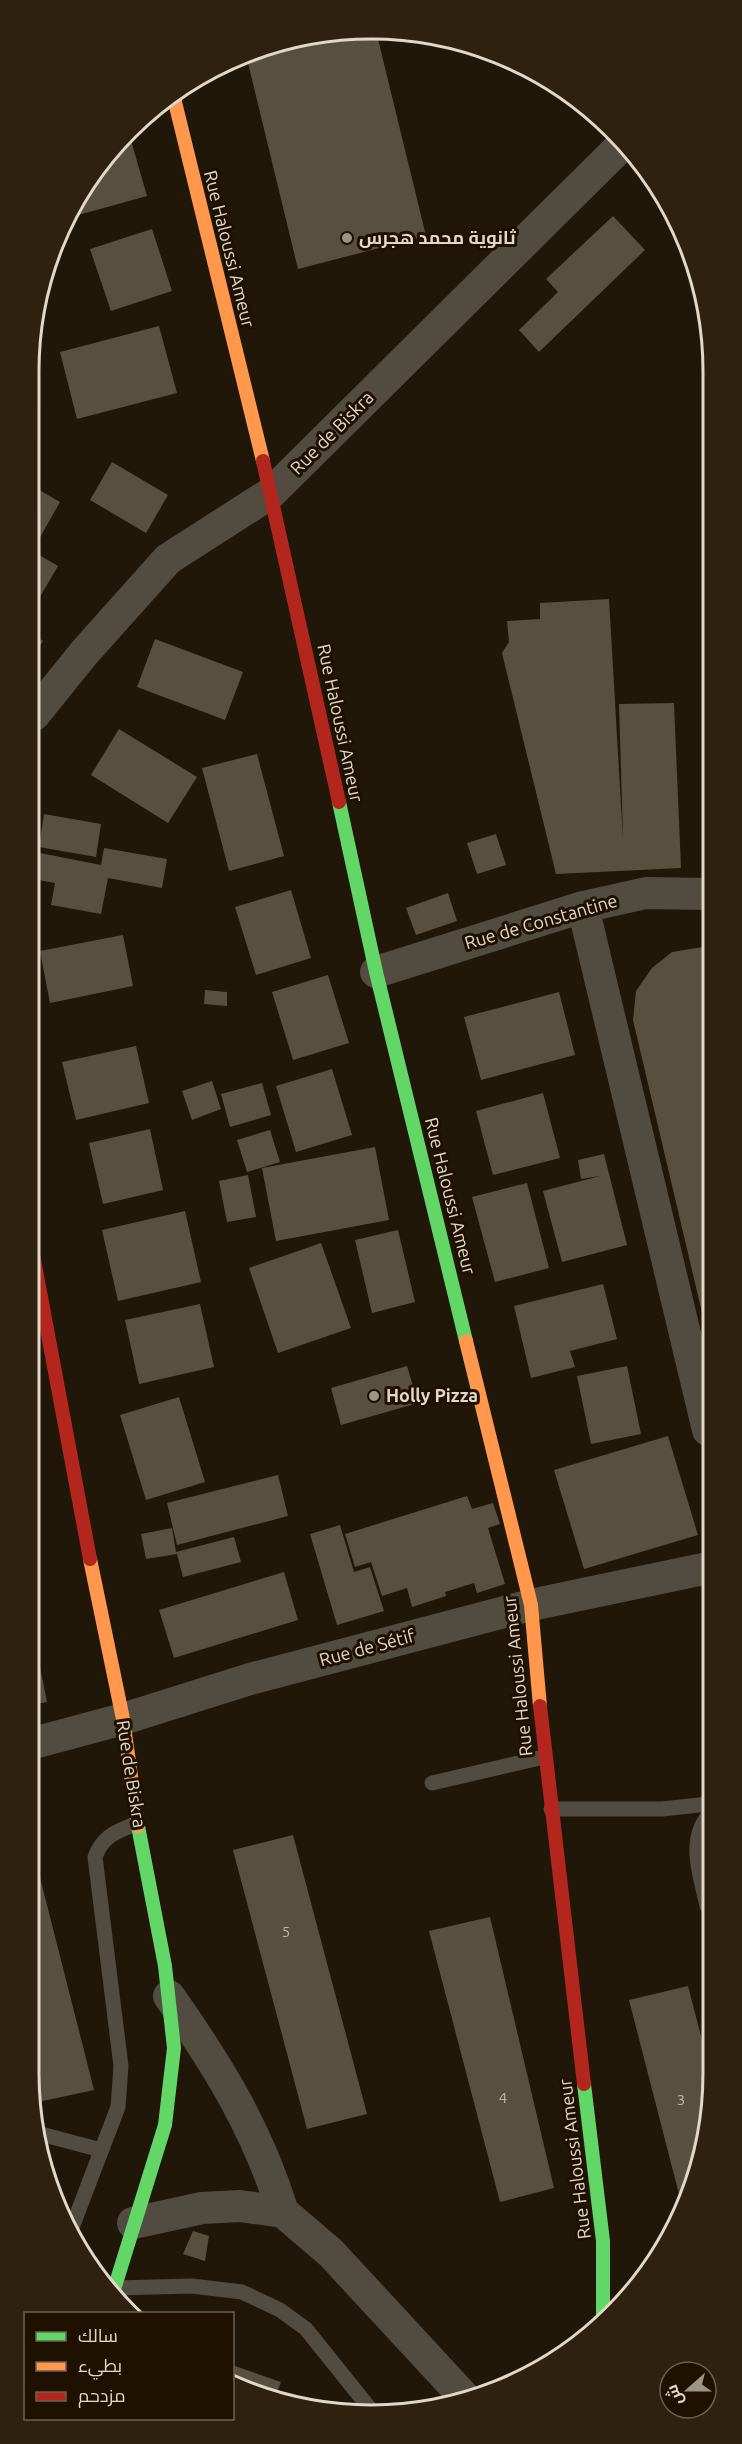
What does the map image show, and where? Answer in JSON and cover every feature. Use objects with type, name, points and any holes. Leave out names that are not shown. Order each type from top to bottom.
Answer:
[{"type":"street","name":"Rue Haloussi Ameur","points":[[174,104],[271,493],[376,972],[531,1605],[544,1757],[603,2241],[603,2311]]},
{"type":"street","name":"Rue de Biskra","points":[[39,709],[84,653],[168,558],[271,493],[618,149]]},
{"type":"street","name":"Rue de Constantine","points":[[376,972],[583,907],[646,893],[703,894]]},
{"type":"street","points":[[583,907],[703,1409]]},
{"type":"street","name":"Rue de Biskra","points":[[39,1287],[87,1544],[123,1719],[137,1823],[169,1996],[174,2048],[165,2125],[133,2223],[116,2285]]},
{"type":"street","name":"Rue de Sétif","points":[[39,1742],[123,1719],[250,1679],[531,1605],[703,1569]]},
{"type":"street","points":[[169,1996],[212,2057],[245,2115],[272,2174],[283,2212]]},
{"type":"street","points":[[133,2223],[202,2208],[240,2206],[283,2212],[331,2253],[460,2393]]},
{"type":"lane","points":[[432,1783],[544,1757]]},
{"type":"lane","points":[[551,1809],[662,1809],[703,1805]]},
{"type":"lane","points":[[703,1822],[700,1826],[696,1847],[703,1885]]},
{"type":"lane","points":[[74,2221],[118,2107],[121,2066],[95,1857],[100,1844],[111,1834],[137,1823]]},
{"type":"lane","points":[[45,2135],[101,2150]]},
{"type":"lane","points":[[121,2291],[192,2286],[242,2292],[280,2310],[306,2329],[367,2405]]},
{"type":"building","points":[[378,39],[426,236],[298,269],[248,63],[306,45]]},
{"type":"building","points":[[131,141],[147,196],[78,215],[108,169]]},
{"type":"building","points":[[613,216],[645,250],[539,352],[519,330],[558,292],[546,279]]},
{"type":"building","points":[[152,229],[172,291],[111,311],[90,249]]},
{"type":"building","points":[[159,326],[177,393],[77,419],[60,352]]},
{"type":"building","points":[[112,462],[168,495],[146,533],[90,500]]},
{"type":"building","points":[[39,490],[60,502],[39,539]]},
{"type":"building","points":[[39,555],[58,566],[39,598]]},
{"type":"building","points":[[609,599],[623,839],[619,704],[674,703],[681,868],[556,874],[502,653],[509,642],[507,621],[540,619],[540,603]]},
{"type":"building","points":[[155,639],[243,672],[225,720],[137,687]]},
{"type":"building","points":[[119,729],[197,777],[168,823],[91,775]]},
{"type":"building","points":[[257,754],[284,856],[229,871],[202,768]]},
{"type":"building","points":[[44,814],[101,824],[96,857],[39,847]]},
{"type":"building","points":[[496,834],[506,865],[477,874],[467,843]]},
{"type":"building","points":[[104,848],[167,859],[162,888],[108,878],[101,914],[51,905],[55,883],[39,880],[39,853],[101,865]]},
{"type":"building","points":[[291,890],[311,958],[256,975],[235,907]]},
{"type":"building","points":[[448,893],[457,921],[416,935],[406,908]]},
{"type":"building","points":[[123,935],[133,986],[50,1003],[40,951]]},
{"type":"building","points":[[703,947],[703,1317],[633,1020],[636,991],[652,968],[672,952]]},
{"type":"building","points":[[328,975],[349,1043],[293,1060],[272,992]]},
{"type":"building","points":[[205,990],[227,992],[227,1006],[204,1004]]},
{"type":"building","points":[[559,992],[575,1055],[481,1080],[464,1017]]},
{"type":"building","points":[[136,1046],[149,1103],[76,1120],[62,1062]]},
{"type":"building","points":[[332,1069],[352,1135],[296,1152],[276,1086]]},
{"type":"building","points":[[212,1081],[221,1109],[192,1120],[182,1091]]},
{"type":"building","points":[[262,1083],[271,1115],[230,1127],[221,1094]]},
{"type":"building","points":[[543,1093],[560,1158],[493,1175],[476,1111]]},
{"type":"building","points":[[150,1129],[163,1190],[103,1204],[89,1143]]},
{"type":"building","points":[[270,1130],[280,1162],[247,1172],[237,1140]]},
{"type":"building","points":[[375,1147],[389,1220],[276,1241],[262,1168]]},
{"type":"building","points":[[604,1154],[627,1245],[562,1262],[543,1191],[600,1176],[581,1179],[578,1160]]},
{"type":"building","points":[[248,1175],[256,1217],[227,1222],[219,1181]]},
{"type":"building","points":[[527,1183],[549,1268],[495,1282],[472,1197]]},
{"type":"building","points":[[185,1211],[201,1282],[118,1301],[102,1230]]},
{"type":"building","points":[[398,1230],[415,1302],[372,1313],[355,1240]]},
{"type":"building","points":[[321,1243],[351,1328],[278,1353],[249,1268]]},
{"type":"building","points":[[603,1284],[617,1339],[570,1351],[575,1367],[531,1378],[514,1306]]},
{"type":"building","points":[[200,1304],[214,1367],[139,1384],[125,1320]]},
{"type":"building","name":"Holly Pizza","points":[[407,1366],[418,1403],[341,1425],[331,1388]]},
{"type":"building","points":[[627,1366],[641,1434],[591,1444],[577,1376]]},
{"type":"building","points":[[179,1397],[205,1482],[146,1500],[120,1415]]},
{"type":"building","points":[[668,1436],[698,1535],[584,1569],[554,1470]]},
{"type":"building","points":[[278,1475],[288,1516],[177,1545],[167,1503]]},
{"type":"building","points":[[467,1496],[472,1509],[493,1503],[500,1524],[488,1528],[505,1584],[477,1593],[474,1583],[445,1592],[446,1596],[412,1607],[407,1588],[382,1596],[371,1562],[355,1567],[345,1534]]},
{"type":"building","points":[[340,1525],[354,1572],[370,1567],[384,1611],[337,1625],[310,1534]]},
{"type":"building","points":[[172,1528],[176,1552],[234,1537],[241,1562],[183,1577],[177,1554],[146,1559],[141,1534]]},
{"type":"building","points":[[284,1572],[298,1620],[174,1658],[159,1610]]},
{"type":"building","points":[[39,1662],[47,1702],[39,1703]]},
{"type":"building","points":[[293,1835],[367,2114],[307,2129],[233,1850]]},
{"type":"building","points":[[39,1873],[94,2090],[41,2101]]},
{"type":"building","points":[[490,1917],[554,2188],[500,2202],[429,1931]]},
{"type":"building","points":[[688,1986],[703,2044],[702,2095],[697,2138],[679,2196],[629,2000]]},
{"type":"building","points":[[193,2231],[209,2236],[205,2261],[183,2254]]},
{"type":"building","points":[[234,2366],[281,2382],[277,2391],[264,2387],[234,2376]]},
{"type":"traffic: fast","points":[[339,802],[376,972],[466,1341]]},
{"type":"traffic: fast","points":[[115,2285],[165,2125],[174,2048],[165,1966],[138,1826]]},
{"type":"traffic: fast","points":[[584,2084],[603,2241],[603,2311]]},
{"type":"traffic: slow","points":[[175,103],[263,461]]},
{"type":"traffic: slow","points":[[466,1341],[531,1605],[540,1706]]},
{"type":"traffic: slow","points":[[90,1559],[123,1719],[138,1826]]},
{"type":"traffic: jam","points":[[263,461],[339,802]]},
{"type":"traffic: jam","points":[[39,1286],[90,1559]]},
{"type":"traffic: jam","points":[[540,1706],[584,2084]]},
{"type":"place","name":"ثانوية محمد هجرس","points":[[347,238]]},
{"type":"place","name":"Holly Pizza","points":[[374,1396]]}]
